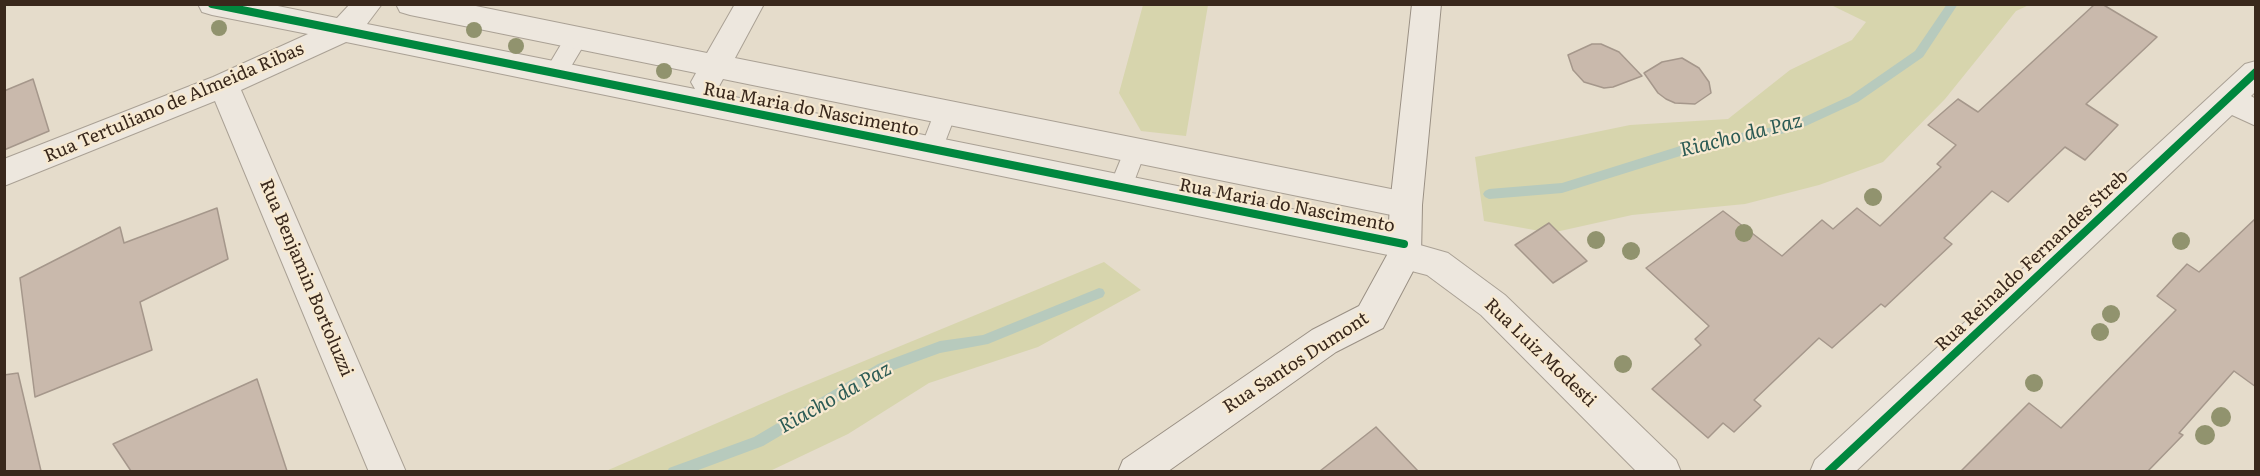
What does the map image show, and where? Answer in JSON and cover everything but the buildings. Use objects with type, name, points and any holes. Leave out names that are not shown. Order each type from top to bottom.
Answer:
[{"type":"street","name":"Rua Maria do Nascimento","points":[[212,4],[1121,188],[1404,250]]},
{"type":"street","name":"Rua Tertuliano de Almeida Ribas","points":[[4,173],[224,85],[344,31],[368,4]]},
{"type":"street","name":"Rua Maria do Nascimento","points":[[410,4],[1406,205]]},
{"type":"street","points":[[695,102],[750,4]]},
{"type":"street","name":"Rua Santos Dumont","points":[[1136,471],[1324,341],[1371,317],[1404,250],[1406,205],[1427,4]]},
{"type":"street","name":"Rua Reinaldo Fernandes Streb","points":[[1828,471],[2243,106],[2256,72]]},
{"type":"street","name":"Rua Benjamin Bortoluzzi","points":[[224,85],[388,471]]},
{"type":"street","name":"Rua Luiz Modesti","points":[[1404,250],[1436,263],[1493,305],[1663,471]]},
{"type":"lane","points":[[555,74],[577,37]]},
{"type":"lane","points":[[931,150],[946,111]]},
{"type":"lane","points":[[1121,188],[1135,150]]},
{"type":"shaded area","points":[[1143,5],[1208,5],[1186,136],[1141,131],[1119,93]]},
{"type":"shaded area","points":[[1831,5],[2029,5],[2016,11],[1945,99],[1883,162],[1819,185],[1745,204],[1632,215],[1551,233],[1484,221],[1475,157],[1630,125],[1728,119],[1790,70],[1852,40],[1866,22]]},
{"type":"shaded area","points":[[1104,262],[1141,290],[1038,347],[929,383],[848,434],[770,471],[606,471],[789,392]]},
{"type":"waterway","name":"Riacho da Paz","points":[[1489,194],[1562,188],[1693,147],[1791,128],[1854,99],[1919,54],[1953,4]]},
{"type":"waterway","name":"Riacho da Paz","points":[[674,472],[758,442],[883,368],[940,347],[984,340],[1099,293]]},
{"type":"cycle path","points":[[212,4],[1404,244]]},
{"type":"cycle path","points":[[1828,472],[2256,72]]}]
